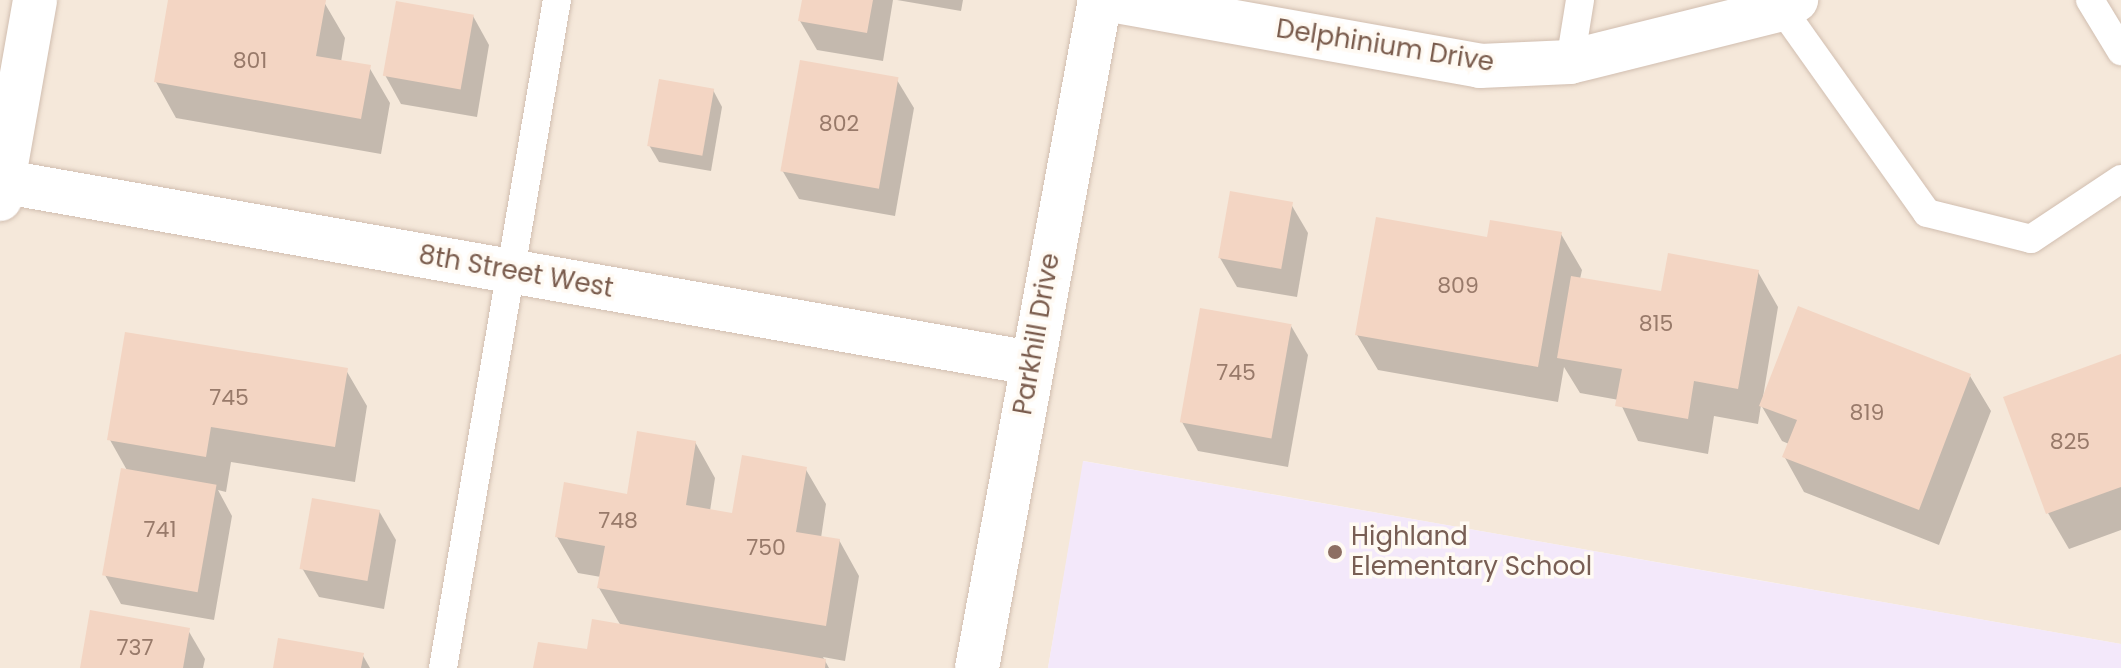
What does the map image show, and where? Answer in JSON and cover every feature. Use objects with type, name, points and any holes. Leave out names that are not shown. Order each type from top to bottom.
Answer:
[{"type":"street","points":[[1,187],[35,0]]},
{"type":"street","name":"Parkhill Drive","points":[[977,668],[1100,0]]},
{"type":"street","name":"Delphinium Drive","points":[[1111,0],[1480,66],[1570,62],[1789,4]]},
{"type":"street","name":"8th Street West","points":[[1,187],[510,271],[1031,363]]},
{"type":"lane","points":[[443,668],[557,0]]},
{"type":"lane","points":[[1570,62],[1580,0]]},
{"type":"lane","points":[[2090,0],[2121,51]]},
{"type":"lane","points":[[1789,4],[1927,213],[2031,239],[2121,179]]},
{"type":"shaded area","points":[[0,0],[2121,0],[2121,644],[1084,461],[1048,668],[0,668]]},
{"type":"shaded area","name":"Highland Elementary School","points":[[1083,461],[2121,644],[2121,668],[1048,668]]},
{"type":"building","points":[[168,0],[326,0],[316,56],[371,65],[361,119],[154,82]]},
{"type":"building","points":[[802,0],[873,0],[867,33],[798,21]]},
{"type":"building","points":[[396,1],[474,15],[461,90],[383,76]]},
{"type":"building","points":[[800,60],[898,77],[879,189],[780,171]]},
{"type":"building","points":[[659,79],[714,89],[702,156],[647,146]]},
{"type":"building","points":[[1230,191],[1293,202],[1281,269],[1218,258]]},
{"type":"building","points":[[1376,217],[1487,237],[1490,220],[1562,232],[1538,367],[1355,335]]},
{"type":"building","points":[[1668,253],[1759,270],[1738,389],[1694,381],[1688,419],[1615,406],[1622,369],[1557,358],[1571,276],[1661,291]]},
{"type":"building","points":[[1798,306],[1971,374],[1919,510],[1782,457],[1797,420],[1759,406]]},
{"type":"building","points":[[1200,308],[1292,324],[1271,438],[1180,422]]},
{"type":"building","points":[[125,332],[348,368],[335,447],[211,427],[206,457],[107,440]]},
{"type":"building","points":[[2121,354],[2121,487],[2046,514],[2003,397]]},
{"type":"building","points":[[637,431],[696,441],[686,505],[732,513],[742,455],[807,467],[796,532],[840,539],[826,626],[597,588],[605,546],[555,537],[564,482],[627,494]]},
{"type":"building","points":[[121,468],[217,485],[198,592],[102,575]]},
{"type":"building","points":[[312,498],[380,510],[367,581],[299,569]]},
{"type":"building","points":[[90,610],[190,628],[183,668],[80,668]]},
{"type":"building","points":[[592,619],[826,659],[825,668],[533,668],[538,642],[587,649]]},
{"type":"building","points":[[278,638],[364,653],[361,668],[273,668]]},
{"type":"place","name":"Highland Elementary School","points":[[1335,552]]}]
